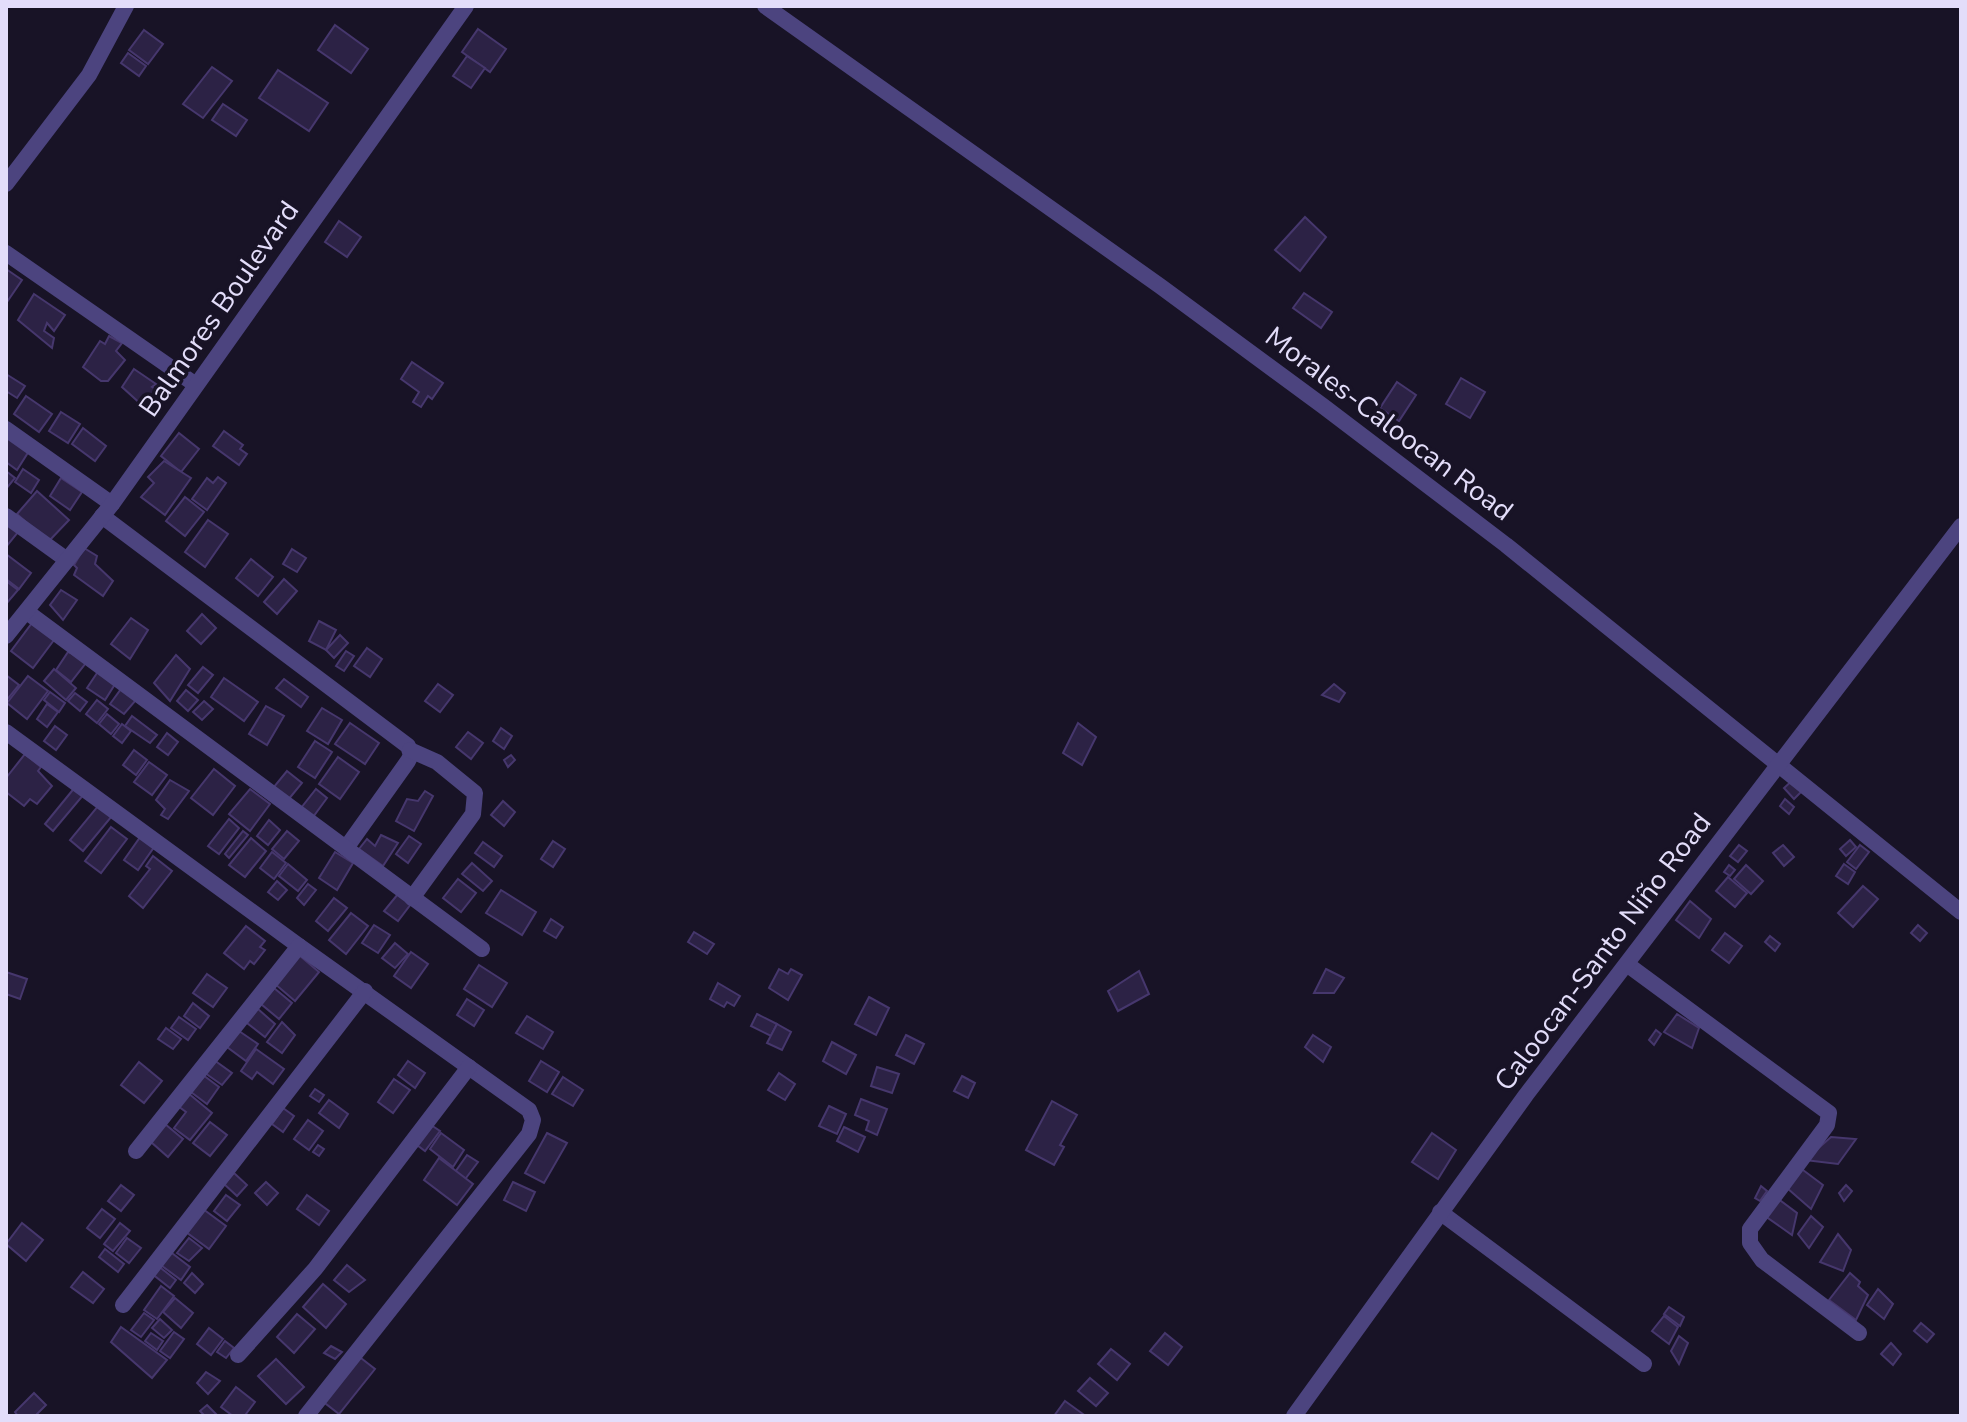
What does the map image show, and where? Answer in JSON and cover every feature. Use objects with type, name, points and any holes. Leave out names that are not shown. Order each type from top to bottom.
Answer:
[{"type":"street","points":[[6,184],[89,75],[126,6]]},
{"type":"street","name":"Balmores Boulevard","points":[[6,636],[107,510],[466,6]]},
{"type":"street","name":"Morales-Caloocan Road","points":[[765,6],[1160,286],[1323,406],[1506,545],[1961,912]]},
{"type":"street","points":[[6,253],[196,385]]},
{"type":"street","points":[[6,429],[410,750],[437,762],[475,793],[473,814],[412,898]]},
{"type":"street","points":[[6,516],[67,560]]},
{"type":"street","name":"Caloocan-Santo Niño Road","points":[[1294,1416],[1526,1095],[1961,526]]},
{"type":"street","points":[[27,612],[482,949]]},
{"type":"street","points":[[6,732],[529,1110],[533,1126],[529,1134],[306,1416]]},
{"type":"street","points":[[346,848],[408,761],[410,750]]},
{"type":"street","points":[[136,1151],[299,946]]},
{"type":"street","points":[[1628,965],[1829,1113],[1827,1125],[1750,1229],[1749,1238],[1754,1252],[1762,1260],[1859,1333]]},
{"type":"street","points":[[123,1305],[365,991]]},
{"type":"street","points":[[238,1355],[315,1269],[469,1067]]},
{"type":"street","points":[[1440,1212],[1644,1364]]},
{"type":"building","points":[[335,25],[368,49],[351,73],[318,50]]},
{"type":"building","points":[[478,29],[506,49],[490,72],[462,52]]},
{"type":"building","points":[[144,30],[163,44],[148,64],[129,50]]},
{"type":"building","points":[[128,53],[146,66],[139,76],[121,63]]},
{"type":"building","points":[[467,56],[485,68],[471,88],[453,76]]},
{"type":"building","points":[[212,67],[232,81],[203,118],[183,104]]},
{"type":"building","points":[[278,70],[328,103],[309,131],[259,98]]},
{"type":"building","points":[[223,104],[247,120],[236,136],[212,120]]},
{"type":"building","points":[[1305,217],[1326,237],[1300,271],[1275,250]]},
{"type":"building","points":[[339,221],[361,237],[347,257],[325,242]]},
{"type":"building","points":[[6,269],[22,280],[7,302],[6,302]]},
{"type":"building","points":[[1304,293],[1332,312],[1321,328],[1293,308]]},
{"type":"building","points":[[34,294],[65,315],[54,331],[47,323],[44,331],[54,338],[52,348],[18,320]]},
{"type":"building","points":[[109,336],[122,343],[116,351],[125,360],[108,381],[101,381],[83,367],[100,341],[105,344]]},
{"type":"building","points":[[412,362],[443,383],[432,399],[428,396],[421,407],[413,402],[419,392],[401,379]]},
{"type":"building","points":[[134,369],[156,384],[152,387],[157,390],[143,406],[122,387]]},
{"type":"building","points":[[6,374],[25,386],[17,398],[6,391]]},
{"type":"building","points":[[1461,378],[1485,392],[1470,418],[1446,404]]},
{"type":"building","points":[[1397,382],[1416,395],[1399,421],[1380,408]]},
{"type":"building","points":[[26,396],[52,414],[39,432],[14,414]]},
{"type":"building","points":[[61,412],[80,424],[68,443],[49,431]]},
{"type":"building","points":[[83,428],[106,446],[95,461],[72,444]]},
{"type":"building","points":[[224,431],[243,445],[240,449],[247,454],[239,465],[213,446]]},
{"type":"building","points":[[179,433],[199,449],[181,472],[161,456]]},
{"type":"building","points":[[6,437],[29,451],[17,470],[6,462]]},
{"type":"building","points":[[164,461],[191,478],[165,515],[141,497],[154,483],[148,477]]},
{"type":"building","points":[[23,469],[39,480],[31,493],[15,482]]},
{"type":"building","points":[[6,471],[15,478],[6,489]]},
{"type":"building","points":[[218,477],[226,483],[207,510],[192,499],[207,478],[213,483]]},
{"type":"building","points":[[61,478],[82,492],[70,510],[50,496]]},
{"type":"building","points":[[37,491],[69,520],[48,542],[17,514]]},
{"type":"building","points":[[185,497],[204,512],[185,536],[166,521]]},
{"type":"building","points":[[6,520],[19,531],[6,547]]},
{"type":"building","points":[[208,520],[228,534],[205,567],[185,552]]},
{"type":"building","points":[[84,548],[97,556],[95,564],[113,581],[103,596],[74,575],[77,568],[74,565]]},
{"type":"building","points":[[292,549],[306,558],[297,572],[283,564]]},
{"type":"building","points":[[6,554],[31,573],[19,589],[6,579]]},
{"type":"building","points":[[251,559],[273,577],[258,596],[236,578]]},
{"type":"building","points":[[284,579],[297,591],[277,614],[264,602]]},
{"type":"building","points":[[6,581],[18,590],[6,604]]},
{"type":"building","points":[[61,590],[77,600],[63,620],[50,605]]},
{"type":"building","points":[[202,614],[216,628],[201,644],[187,631]]},
{"type":"building","points":[[131,618],[148,630],[130,659],[111,644]]},
{"type":"building","points":[[319,621],[336,630],[326,650],[309,641]]},
{"type":"building","points":[[32,623],[54,640],[33,668],[11,651]]},
{"type":"building","points":[[340,635],[348,643],[334,658],[326,650]]},
{"type":"building","points":[[367,648],[382,659],[370,677],[354,666]]},
{"type":"building","points":[[346,651],[354,656],[344,671],[336,666]]},
{"type":"building","points":[[68,652],[89,659],[71,682],[56,670]]},
{"type":"building","points":[[176,655],[190,669],[170,701],[154,683]]},
{"type":"building","points":[[203,667],[213,675],[198,693],[188,685]]},
{"type":"building","points":[[54,669],[76,688],[66,700],[44,681]]},
{"type":"building","points":[[99,670],[117,681],[105,700],[87,688]]},
{"type":"building","points":[[6,675],[19,685],[6,701]]},
{"type":"building","points":[[28,676],[48,691],[27,719],[7,703]]},
{"type":"building","points":[[224,678],[258,702],[244,721],[211,697]]},
{"type":"building","points":[[284,679],[308,697],[301,707],[276,688]]},
{"type":"building","points":[[438,684],[453,695],[440,712],[425,701]]},
{"type":"building","points":[[1334,684],[1345,693],[1339,702],[1322,695]]},
{"type":"building","points":[[121,689],[136,700],[124,714],[110,704]]},
{"type":"building","points":[[186,690],[198,700],[188,711],[177,701]]},
{"type":"building","points":[[50,692],[65,703],[59,712],[44,700]]},
{"type":"building","points":[[75,693],[87,702],[80,711],[68,701]]},
{"type":"building","points":[[97,700],[108,709],[97,723],[86,714]]},
{"type":"building","points":[[204,701],[213,709],[202,720],[193,712]]},
{"type":"building","points":[[47,704],[58,712],[47,727],[37,719]]},
{"type":"building","points":[[266,706],[284,716],[267,745],[249,734]]},
{"type":"building","points":[[322,708],[342,720],[328,744],[307,731]]},
{"type":"building","points":[[107,714],[119,724],[111,734],[99,724]]},
{"type":"building","points":[[132,716],[157,735],[150,743],[125,726]]},
{"type":"building","points":[[350,723],[379,743],[365,764],[335,744]]},
{"type":"building","points":[[1078,723],[1096,737],[1082,765],[1063,753]]},
{"type":"building","points":[[122,724],[131,731],[122,743],[113,736]]},
{"type":"building","points":[[55,726],[67,735],[56,750],[44,741]]},
{"type":"building","points":[[501,728],[512,736],[504,749],[493,741]]},
{"type":"building","points":[[468,732],[483,743],[471,759],[456,747]]},
{"type":"building","points":[[167,733],[178,742],[168,755],[157,747]]},
{"type":"building","points":[[315,741],[332,752],[315,778],[298,767]]},
{"type":"building","points":[[134,750],[147,760],[136,775],[123,765]]},
{"type":"building","points":[[25,754],[41,767],[38,771],[52,786],[37,804],[30,799],[24,806],[6,792],[6,778]]},
{"type":"building","points":[[511,755],[515,760],[508,767],[504,760]]},
{"type":"building","points":[[338,757],[359,772],[340,799],[319,784]]},
{"type":"building","points":[[149,762],[167,775],[152,795],[134,782]]},
{"type":"building","points":[[214,769],[235,786],[213,815],[191,798]]},
{"type":"building","points":[[287,771],[302,783],[288,800],[273,788]]},
{"type":"building","points":[[1794,779],[1804,789],[1794,799],[1784,788]]},
{"type":"building","points":[[170,780],[189,791],[168,819],[161,815],[165,809],[156,800]]},
{"type":"building","points":[[76,786],[85,793],[53,831],[45,824]]},
{"type":"building","points":[[250,789],[270,804],[250,831],[229,814]]},
{"type":"building","points":[[316,789],[327,798],[313,817],[301,808]]},
{"type":"building","points":[[425,791],[433,796],[414,831],[396,821],[407,799],[418,801]]},
{"type":"building","points":[[1785,799],[1794,807],[1789,814],[1780,806]]},
{"type":"building","points":[[503,801],[515,812],[504,826],[491,815]]},
{"type":"building","points":[[98,806],[112,816],[83,851],[70,840]]},
{"type":"building","points":[[229,819],[239,828],[219,854],[208,846]]},
{"type":"building","points":[[269,820],[280,830],[268,845],[257,836]]},
{"type":"building","points":[[111,827],[127,839],[101,873],[85,861]]},
{"type":"building","points":[[243,831],[248,835],[229,858],[225,854]]},
{"type":"building","points":[[287,831],[299,841],[284,859],[272,849]]},
{"type":"building","points":[[143,833],[157,843],[138,870],[124,860]]},
{"type":"building","points":[[381,835],[398,843],[383,866],[359,849],[367,839],[375,846]]},
{"type":"building","points":[[409,836],[421,844],[408,863],[396,854]]},
{"type":"building","points":[[251,838],[266,851],[245,877],[229,865]]},
{"type":"building","points":[[1850,840],[1856,847],[1846,856],[1840,849]]},
{"type":"building","points":[[553,841],[565,849],[553,867],[541,859]]},
{"type":"building","points":[[483,842],[502,856],[494,867],[475,853]]},
{"type":"building","points":[[1739,845],[1747,851],[1738,862],[1730,856]]},
{"type":"building","points":[[1783,845],[1794,857],[1784,866],[1773,853]]},
{"type":"building","points":[[1860,845],[1869,852],[1856,869],[1847,862]]},
{"type":"building","points":[[272,852],[286,863],[274,879],[260,868]]},
{"type":"building","points":[[335,852],[353,863],[337,890],[319,878]]},
{"type":"building","points":[[153,856],[172,871],[143,908],[129,896],[150,869],[146,866]]},
{"type":"building","points":[[472,863],[492,881],[483,891],[462,874]]},
{"type":"building","points":[[288,864],[307,880],[298,891],[279,876]]},
{"type":"building","points":[[1844,864],[1855,872],[1848,884],[1836,876]]},
{"type":"building","points":[[1729,865],[1735,870],[1730,876],[1724,872]]},
{"type":"building","points":[[1746,865],[1763,881],[1751,894],[1734,879]]},
{"type":"building","points":[[1728,877],[1747,893],[1735,907],[1716,891]]},
{"type":"building","points":[[458,879],[476,893],[461,912],[443,898]]},
{"type":"building","points":[[277,881],[287,890],[278,900],[268,892]]},
{"type":"building","points":[[308,884],[316,890],[304,905],[297,898]]},
{"type":"building","points":[[1863,886],[1878,899],[1853,927],[1838,913]]},
{"type":"building","points":[[501,890],[536,912],[522,935],[486,913]]},
{"type":"building","points":[[398,894],[411,904],[398,921],[384,911]]},
{"type":"building","points":[[334,898],[347,908],[328,931],[316,921]]},
{"type":"building","points":[[1690,901],[1711,919],[1699,938],[1676,920]]},
{"type":"building","points":[[351,913],[368,926],[346,954],[329,940]]},
{"type":"building","points":[[551,919],[563,927],[556,938],[544,931]]},
{"type":"building","points":[[374,925],[390,935],[378,953],[362,943]]},
{"type":"building","points":[[1918,925],[1927,933],[1920,941],[1911,933]]},
{"type":"building","points":[[246,926],[265,941],[260,947],[265,950],[254,964],[250,961],[244,969],[224,953]]},
{"type":"building","points":[[694,932],[714,944],[707,954],[688,942]]},
{"type":"building","points":[[1725,933],[1742,946],[1729,963],[1712,950]]},
{"type":"building","points":[[1770,936],[1780,944],[1775,951],[1765,942]]},
{"type":"building","points":[[395,943],[408,954],[395,968],[382,958]]},
{"type":"building","points":[[411,952],[428,964],[411,988],[394,976]]},
{"type":"building","points":[[299,955],[319,972],[295,1001],[275,984]]},
{"type":"building","points":[[479,965],[507,983],[492,1007],[464,989]]},
{"type":"building","points":[[779,969],[788,974],[791,969],[802,975],[788,1000],[769,988]]},
{"type":"building","points":[[1326,969],[1344,978],[1334,993],[1314,993]]},
{"type":"building","points":[[1139,971],[1149,994],[1118,1011],[1108,991]]},
{"type":"building","points":[[6,972],[27,979],[20,999],[6,994]]},
{"type":"building","points":[[207,974],[227,988],[213,1007],[193,993]]},
{"type":"building","points":[[718,983],[740,996],[734,1006],[727,1002],[724,1007],[710,999]]},
{"type":"building","points":[[274,988],[292,1003],[279,1019],[261,1004]]},
{"type":"building","points":[[869,997],[889,1008],[876,1035],[855,1024]]},
{"type":"building","points":[[467,999],[484,1010],[474,1026],[457,1015]]},
{"type":"building","points":[[193,1003],[209,1016],[200,1028],[184,1016]]},
{"type":"building","points":[[258,1009],[275,1024],[265,1037],[247,1023]]},
{"type":"building","points":[[757,1014],[777,1024],[771,1036],[751,1026]]},
{"type":"building","points":[[1677,1014],[1699,1028],[1692,1048],[1664,1032]]},
{"type":"building","points":[[527,1016],[553,1032],[543,1049],[516,1033]]},
{"type":"building","points":[[179,1017],[196,1029],[188,1040],[171,1028]]},
{"type":"building","points":[[282,1022],[295,1035],[282,1053],[267,1042]]},
{"type":"building","points":[[777,1024],[791,1032],[782,1050],[767,1043]]},
{"type":"building","points":[[166,1028],[181,1039],[173,1049],[158,1039]]},
{"type":"building","points":[[1656,1030],[1661,1034],[1654,1045],[1649,1040]]},
{"type":"building","points":[[239,1031],[258,1044],[246,1061],[227,1047]]},
{"type":"building","points":[[906,1035],[924,1044],[914,1064],[896,1055]]},
{"type":"building","points":[[1313,1035],[1331,1047],[1323,1062],[1305,1047]]},
{"type":"building","points":[[832,1042],[856,1055],[846,1074],[823,1061]]},
{"type":"building","points":[[256,1049],[284,1069],[273,1084],[257,1072],[252,1079],[241,1071]]},
{"type":"building","points":[[214,1060],[232,1073],[222,1085],[205,1073]]},
{"type":"building","points":[[408,1061],[425,1073],[415,1088],[398,1075]]},
{"type":"building","points":[[541,1061],[559,1072],[547,1092],[529,1081]]},
{"type":"building","points":[[139,1062],[162,1081],[144,1103],[121,1085]]},
{"type":"building","points":[[877,1067],[899,1074],[892,1093],[871,1086]]},
{"type":"building","points":[[779,1073],[795,1084],[785,1100],[768,1090]]},
{"type":"building","points":[[203,1075],[219,1087],[207,1104],[191,1092]]},
{"type":"building","points":[[962,1076],[975,1083],[968,1098],[954,1091]]},
{"type":"building","points":[[563,1077],[583,1090],[573,1106],[552,1094]]},
{"type":"building","points":[[394,1079],[410,1090],[393,1113],[378,1102]]},
{"type":"building","points":[[315,1089],[324,1095],[319,1102],[310,1096]]},
{"type":"building","points":[[188,1093],[212,1113],[190,1140],[174,1128],[186,1112],[178,1106]]},
{"type":"building","points":[[861,1099],[887,1109],[877,1135],[866,1130],[869,1121],[855,1115]]},
{"type":"building","points":[[329,1100],[348,1114],[339,1128],[319,1113]]},
{"type":"building","points":[[1052,1101],[1077,1115],[1060,1145],[1064,1147],[1054,1165],[1026,1150]]},
{"type":"building","points":[[829,1106],[846,1114],[837,1134],[819,1126]]},
{"type":"building","points":[[283,1108],[294,1116],[283,1132],[272,1124]]},
{"type":"building","points":[[308,1120],[323,1131],[309,1150],[294,1139]]},
{"type":"building","points":[[210,1122],[227,1135],[210,1156],[193,1143]]},
{"type":"building","points":[[165,1124],[183,1139],[168,1157],[151,1142]]},
{"type":"building","points":[[431,1125],[440,1131],[425,1151],[417,1145]]},
{"type":"building","points":[[844,1127],[865,1137],[858,1152],[837,1141]]},
{"type":"building","points":[[441,1133],[464,1150],[453,1167],[430,1149]]},
{"type":"building","points":[[547,1133],[567,1143],[544,1183],[525,1173]]},
{"type":"building","points":[[1432,1133],[1456,1150],[1438,1179],[1412,1162]]},
{"type":"building","points":[[1831,1137],[1856,1139],[1838,1164],[1805,1160]]},
{"type":"building","points":[[318,1145],[324,1149],[319,1156],[313,1152]]},
{"type":"building","points":[[467,1155],[478,1162],[463,1182],[453,1175]]},
{"type":"building","points":[[439,1158],[473,1184],[457,1205],[424,1180]]},
{"type":"building","points":[[1799,1167],[1823,1185],[1811,1209],[1787,1188]]},
{"type":"building","points":[[234,1173],[247,1185],[237,1196],[224,1184]]},
{"type":"building","points":[[266,1182],[278,1193],[267,1205],[255,1193]]},
{"type":"building","points":[[513,1182],[535,1192],[526,1211],[504,1200]]},
{"type":"building","points":[[121,1185],[134,1195],[121,1211],[108,1201]]},
{"type":"building","points":[[1846,1185],[1852,1191],[1844,1201],[1839,1193]]},
{"type":"building","points":[[1761,1186],[1767,1191],[1760,1201],[1755,1198]]},
{"type":"building","points":[[226,1195],[240,1205],[227,1221],[214,1211]]},
{"type":"building","points":[[307,1195],[329,1211],[319,1225],[297,1209]]},
{"type":"building","points":[[1777,1198],[1797,1213],[1792,1235],[1765,1216]]},
{"type":"building","points":[[102,1209],[115,1219],[100,1238],[87,1228]]},
{"type":"building","points":[[203,1209],[226,1226],[209,1249],[186,1232]]},
{"type":"building","points":[[1811,1216],[1823,1227],[1809,1248],[1798,1234]]},
{"type":"building","points":[[22,1223],[43,1240],[26,1261],[6,1244]]},
{"type":"building","points":[[120,1223],[130,1231],[113,1251],[104,1244]]},
{"type":"building","points":[[1838,1234],[1851,1250],[1843,1271],[1820,1262]]},
{"type":"building","points":[[127,1238],[141,1248],[129,1263],[116,1253]]},
{"type":"building","points":[[189,1238],[202,1248],[189,1261],[177,1253]]},
{"type":"building","points":[[105,1249],[124,1264],[118,1272],[99,1257]]},
{"type":"building","points":[[168,1250],[190,1267],[181,1280],[158,1263]]},
{"type":"building","points":[[157,1265],[176,1280],[170,1288],[151,1273]]},
{"type":"building","points":[[347,1265],[365,1280],[349,1292],[334,1280]]},
{"type":"building","points":[[83,1272],[104,1289],[93,1303],[71,1287]]},
{"type":"building","points":[[192,1273],[203,1284],[195,1293],[184,1283]]},
{"type":"building","points":[[1850,1273],[1868,1295],[1856,1320],[1829,1300]]},
{"type":"building","points":[[323,1284],[346,1304],[326,1328],[303,1307]]},
{"type":"building","points":[[161,1286],[174,1296],[157,1319],[144,1310]]},
{"type":"building","points":[[1878,1289],[1893,1304],[1884,1319],[1867,1305]]},
{"type":"building","points":[[175,1298],[193,1313],[181,1328],[163,1312]]},
{"type":"building","points":[[1669,1307],[1684,1317],[1680,1326],[1664,1314]]},
{"type":"building","points":[[144,1313],[154,1320],[141,1337],[131,1330]]},
{"type":"building","points":[[297,1314],[315,1329],[294,1353],[277,1337]]},
{"type":"building","points":[[1664,1316],[1678,1327],[1669,1344],[1652,1331]]},
{"type":"building","points":[[160,1319],[172,1330],[164,1338],[152,1328]]},
{"type":"building","points":[[1921,1323],[1934,1334],[1927,1342],[1914,1331]]},
{"type":"building","points":[[121,1327],[167,1360],[152,1378],[111,1342]]},
{"type":"building","points":[[209,1328],[223,1339],[211,1355],[197,1344]]},
{"type":"building","points":[[174,1332],[184,1339],[170,1358],[160,1351]]},
{"type":"building","points":[[151,1333],[163,1341],[157,1350],[145,1341]]},
{"type":"building","points":[[1165,1333],[1182,1347],[1168,1365],[1150,1351]]},
{"type":"building","points":[[1679,1336],[1688,1343],[1679,1364],[1671,1351]]},
{"type":"building","points":[[225,1341],[234,1348],[226,1358],[217,1352]]},
{"type":"building","points":[[1891,1343],[1901,1354],[1893,1365],[1881,1354]]},
{"type":"building","points":[[331,1346],[342,1352],[335,1359],[324,1353]]},
{"type":"building","points":[[1111,1349],[1130,1364],[1117,1380],[1098,1364]]},
{"type":"building","points":[[357,1355],[375,1369],[339,1414],[321,1400]]},
{"type":"building","points":[[276,1359],[304,1387],[286,1404],[258,1376]]},
{"type":"building","points":[[206,1372],[220,1381],[208,1394],[197,1383]]},
{"type":"building","points":[[1090,1378],[1108,1393],[1096,1406],[1078,1391]]},
{"type":"building","points":[[236,1387],[255,1402],[246,1414],[249,1416],[233,1416],[221,1407]]},
{"type":"building","points":[[34,1393],[46,1405],[35,1416],[18,1416],[15,1412]]},
{"type":"building","points":[[1065,1401],[1083,1414],[1054,1416]]},
{"type":"building","points":[[207,1405],[216,1416],[205,1416],[200,1411]]}]
